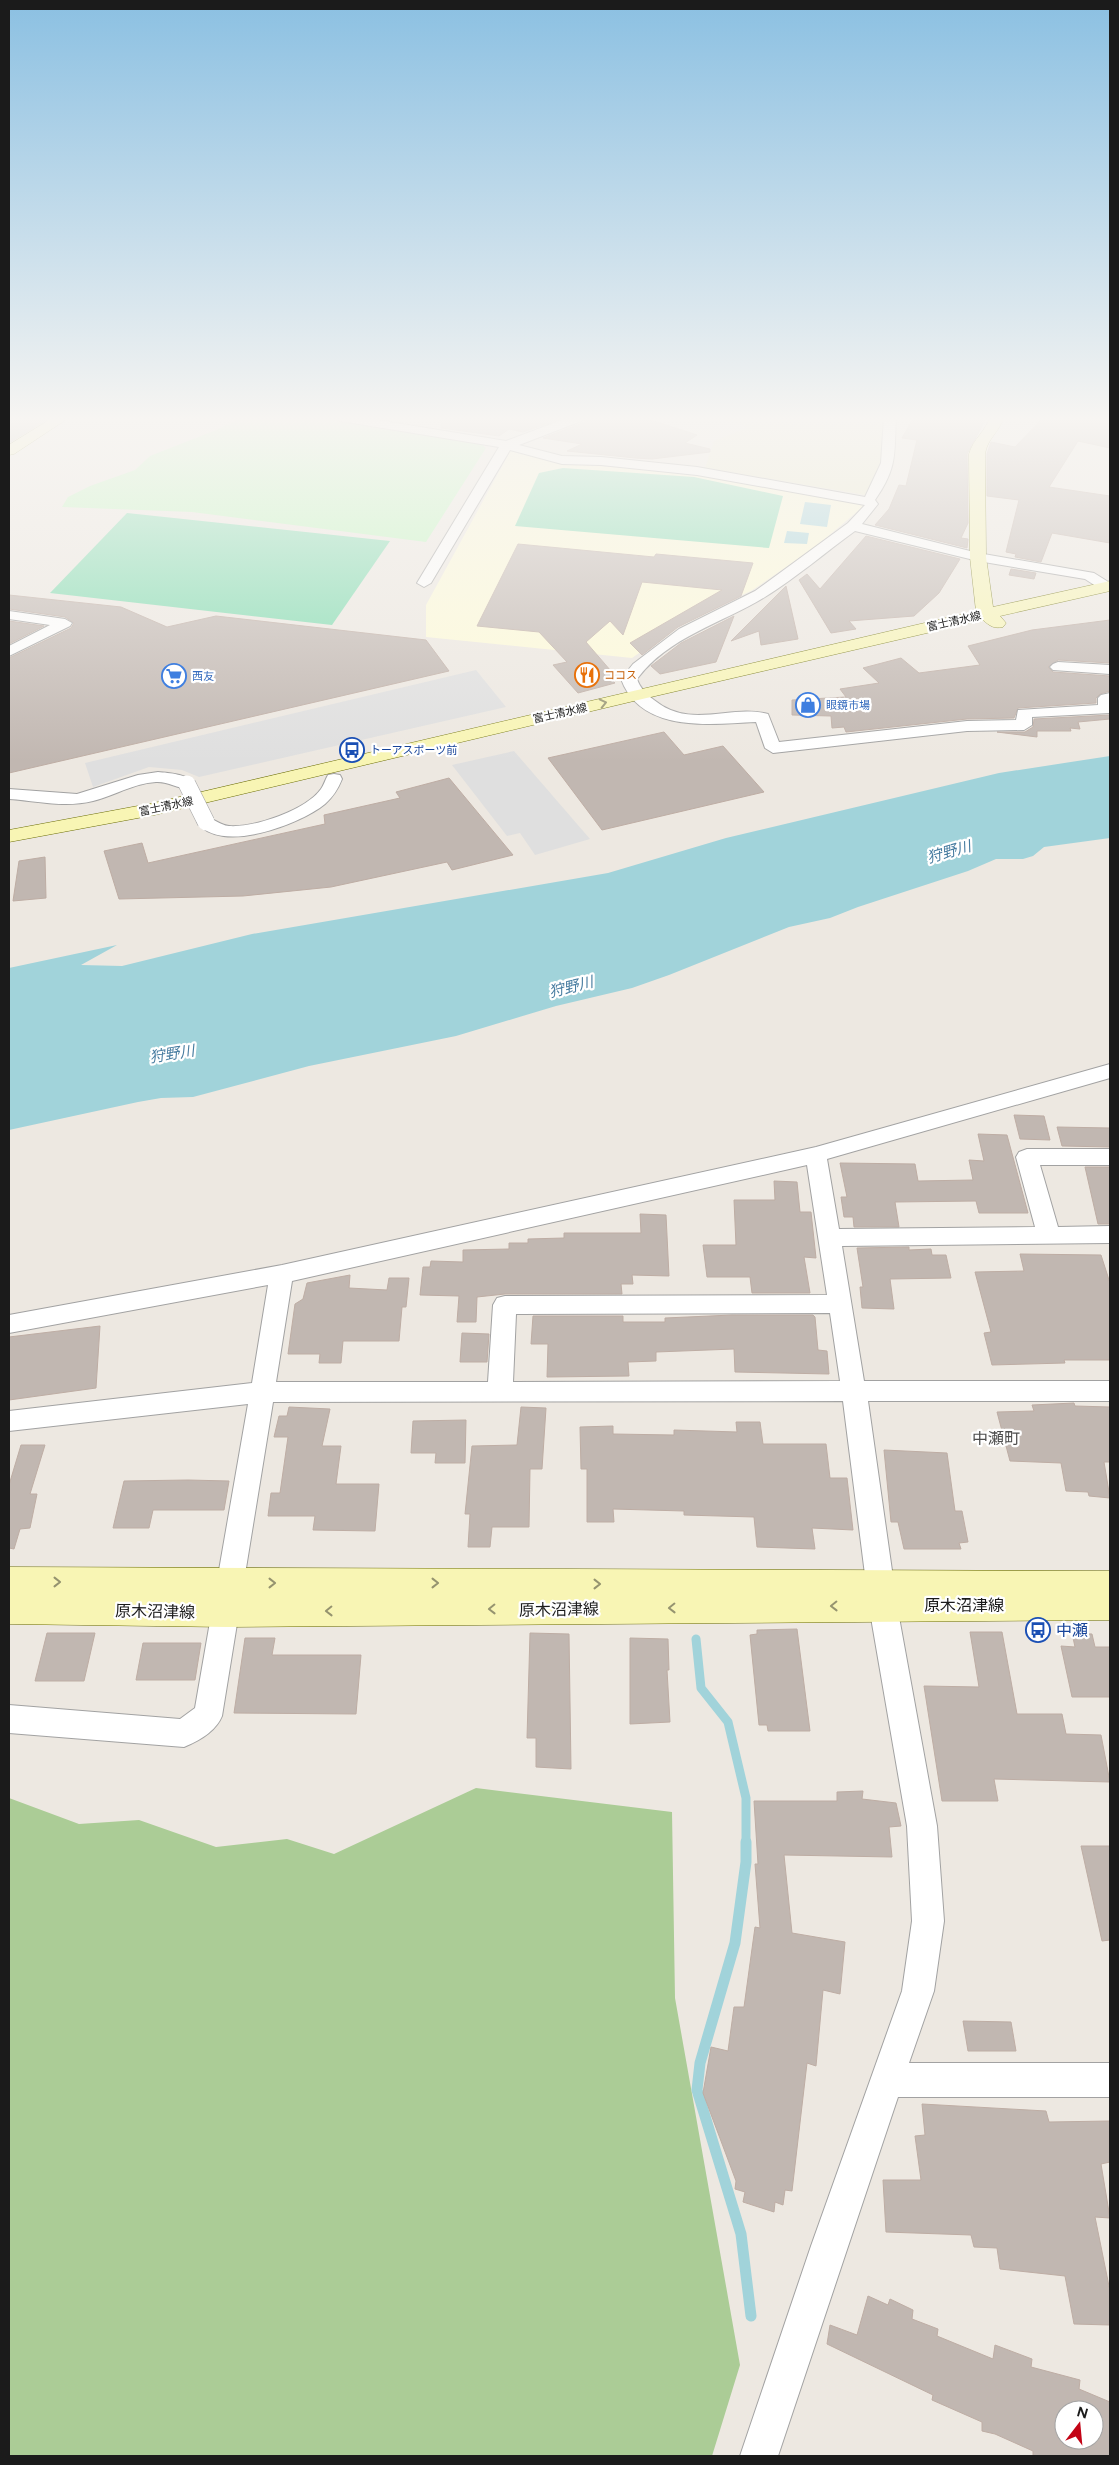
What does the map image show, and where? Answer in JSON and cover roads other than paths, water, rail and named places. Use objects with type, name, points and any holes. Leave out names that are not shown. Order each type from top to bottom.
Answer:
[{"type":"main road","points":[[978,532],[978,556],[991,618]]},
{"type":"main road","name":"富士清水線","points":[[9,836],[154,809],[643,700],[1109,591]]},
{"type":"main road","name":"富士清水線","points":[[9,848],[156,820],[334,779],[643,700]]},
{"type":"main road","name":"原木沼津線","points":[[9,1582],[229,1597]]},
{"type":"main road","name":"原木沼津線","points":[[882,1596],[1110,1586]]},
{"type":"main road","name":"原木沼津線","points":[[9,1609],[229,1597],[882,1596],[1110,1605]]},
{"type":"street","points":[[424,583],[454,532]]},
{"type":"street","points":[[845,532],[760,594],[684,632],[638,667],[629,679],[643,700],[667,716],[684,719],[762,717],[773,748],[967,726],[1024,724],[1024,713],[1106,709],[1106,698],[1110,698]]},
{"type":"street","points":[[878,532],[978,556],[1089,576],[1109,591]]},
{"type":"street","points":[[9,615],[65,623],[9,652]]},
{"type":"street","points":[[1058,667],[1110,670]]},
{"type":"street","points":[[9,794],[78,799],[97,795],[130,781],[154,777],[170,778],[187,784],[206,822],[220,830],[230,832],[262,828],[289,818],[326,794],[334,779]]},
{"type":"street","points":[[9,1324],[282,1274],[816,1155],[1110,1071]]},
{"type":"street","points":[[760,2456],[826,2255],[918,1991],[928,1921],[922,1826],[882,1596],[841,1304],[816,1155]]},
{"type":"street","points":[[1049,1236],[1027,1157],[1110,1157]]},
{"type":"street","points":[[831,1238],[1110,1235]]},
{"type":"street","points":[[9,1719],[184,1733],[208,1716],[282,1274]]},
{"type":"street","points":[[500,1392],[504,1305],[841,1304]]},
{"type":"street","points":[[9,1421],[262,1392],[1110,1391]]},
{"type":"street","points":[[887,2080],[1110,2080]]},
{"type":"water","points":[[787,532],[809,533],[807,544],[784,543]]},
{"type":"water","name":"狩野川","points":[[1110,756],[1110,838],[1044,847],[1033,856],[1023,859],[996,859],[968,871],[830,918],[789,927],[632,988],[556,1006],[456,1036],[309,1066],[193,1097],[161,1098],[138,1102],[9,1130],[9,968],[117,945],[81,965],[122,966],[252,934],[608,873],[726,838],[999,773]]},
{"type":"waterway","points":[[696,1639],[701,1688],[728,1722],[746,1798],[746,1862],[735,1943],[700,2063],[697,2090],[741,2234],[751,2316]]},
{"type":"place","name":"ココス","points":[[587,675]]},
{"type":"place","name":"西友","points":[[174,676]]},
{"type":"place","name":"眼鏡市場","points":[[808,705]]},
{"type":"place","name":"トーアスポーツ前","points":[[352,750]]},
{"type":"place","name":"中瀬","points":[[1038,1630]]},
{"type":"district","name":"中瀬町","points":[[996,1438]]}]
